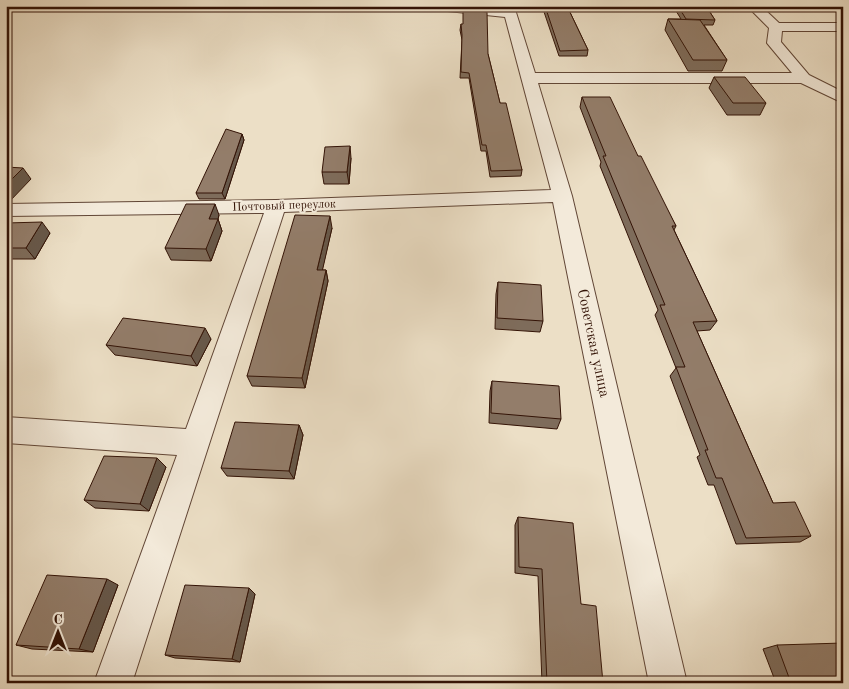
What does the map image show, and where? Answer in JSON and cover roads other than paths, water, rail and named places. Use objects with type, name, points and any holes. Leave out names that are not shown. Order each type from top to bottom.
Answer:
[{"type":"street","points":[[438,6],[509,10]]},
{"type":"street","points":[[754,6],[776,27],[843,26]]},
{"type":"street","name":"Советская улица","points":[[509,10],[562,196],[668,683]]},
{"type":"street","points":[[776,27],[774,43],[804,78],[843,98]]},
{"type":"street","points":[[528,78],[804,78]]},
{"type":"street","name":"Почтовый переулок","points":[[6,210],[276,206],[562,196]]},
{"type":"street","points":[[113,683],[276,206]]},
{"type":"street","points":[[6,430],[196,443]]}]
